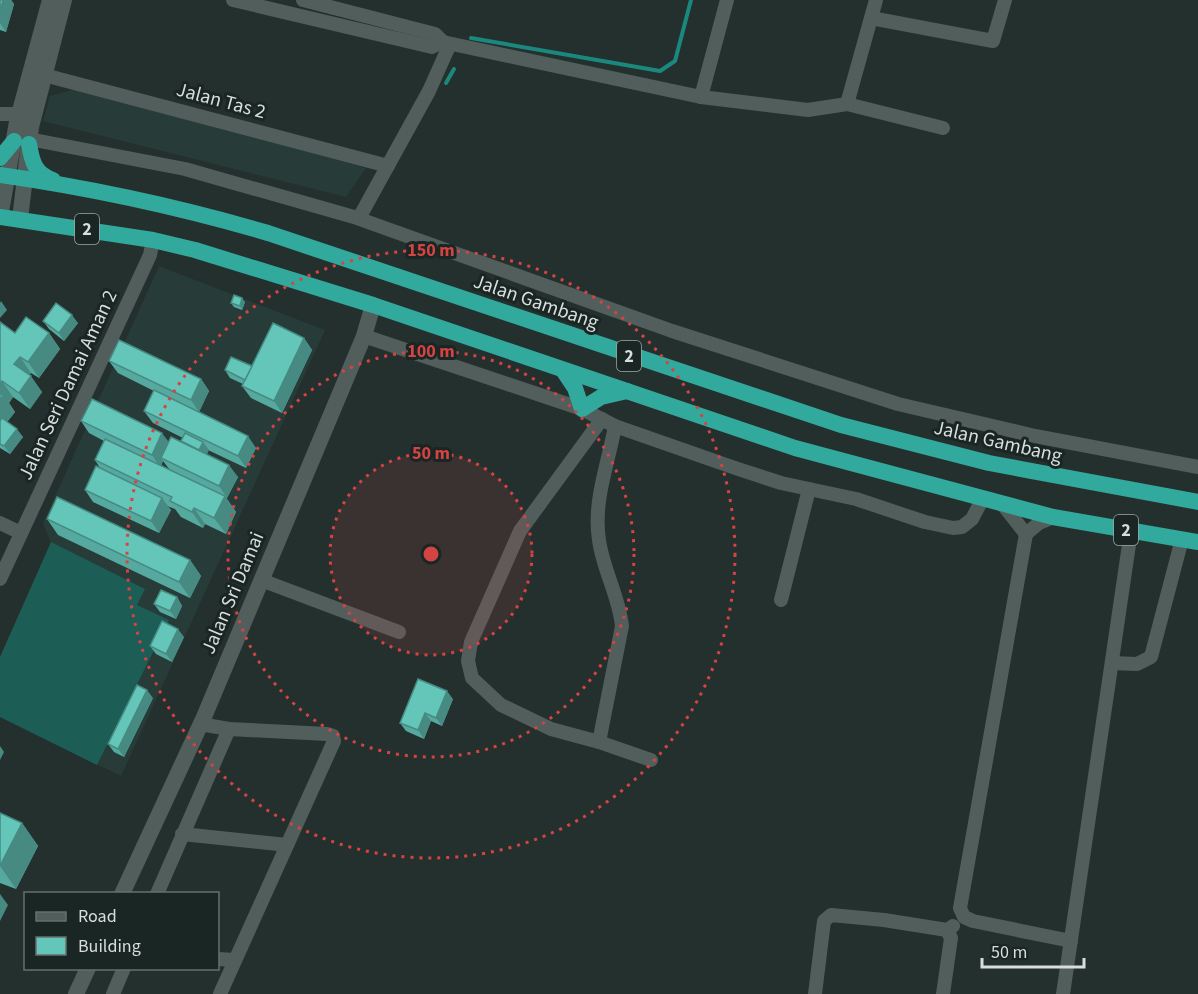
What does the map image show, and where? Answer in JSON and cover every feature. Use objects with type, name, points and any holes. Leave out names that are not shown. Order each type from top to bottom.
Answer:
[{"type":"highway","points":[[0,158],[24,141],[37,172],[66,184]]},
{"type":"highway","name":"Jalan Gambang","points":[[3,175],[66,184],[183,208],[268,233],[841,425],[989,463],[1198,502]]},
{"type":"highway","name":"2","points":[[0,217],[153,240],[236,261],[628,390],[795,448],[1053,518],[1190,541]]},
{"type":"highway","points":[[563,370],[575,388],[582,409],[601,397],[628,390]]},
{"type":"street","points":[[20,219],[26,179],[24,141],[19,114],[50,0]]},
{"type":"street","points":[[0,217],[3,175],[24,141],[63,0]]},
{"type":"street","points":[[233,0],[432,48],[446,43]]},
{"type":"street","points":[[303,0],[435,34],[446,43],[701,97],[808,110],[847,104],[943,128]]},
{"type":"street","points":[[701,97],[727,0]]},
{"type":"street","points":[[847,104],[876,0]]},
{"type":"street","points":[[871,18],[993,42],[1005,0]]},
{"type":"street","points":[[359,218],[429,92],[446,43]]},
{"type":"street","name":"Jalan Tas 2","points":[[44,75],[388,166]]},
{"type":"street","points":[[0,114],[19,114]]},
{"type":"street","points":[[24,141],[195,171],[359,218],[672,331],[898,404],[1035,436],[1198,467]]},
{"type":"street","name":"Jalan Seri Damai Aman 2","points":[[0,579],[150,255],[153,240]]},
{"type":"street","name":"Jalan Sri Damai","points":[[123,892],[200,724],[364,336],[373,305]]},
{"type":"street","points":[[364,336],[582,409],[609,423],[738,469],[808,489],[856,499],[906,516],[953,528],[968,524],[982,500]]},
{"type":"street","points":[[599,742],[622,626],[621,614],[600,548],[596,512],[609,423]]},
{"type":"street","points":[[609,423],[520,531],[471,642],[468,661],[472,678],[501,705],[551,729],[651,760]]},
{"type":"street","points":[[781,600],[808,489]]},
{"type":"street","points":[[1003,505],[1026,534]]},
{"type":"street","points":[[964,917],[961,897],[1026,534],[1039,523],[1053,518]]},
{"type":"street","points":[[0,523],[21,533]]},
{"type":"street","points":[[1063,994],[1131,531]]},
{"type":"street","points":[[1112,663],[1137,664],[1151,657],[1190,541]]},
{"type":"street","points":[[261,580],[399,632]]},
{"type":"street","points":[[200,724],[229,729],[327,734],[334,738],[220,994]]},
{"type":"street","points":[[158,892],[229,729]]},
{"type":"street","points":[[182,834],[287,845]]},
{"type":"street","points":[[815,994],[824,921],[831,915],[884,920],[947,930],[964,917]]},
{"type":"street","points":[[964,917],[973,921],[1071,941]]},
{"type":"street","points":[[943,994],[951,938],[947,930]]},
{"type":"street","points":[[219,959],[235,960]]},
{"type":"street","points":[[76,994],[88,970]]},
{"type":"street","points":[[113,994],[124,970]]},
{"type":"shaded area","points":[[75,89],[366,168],[346,197],[43,121],[50,96]]},
{"type":"shaded area","points":[[159,266],[325,330],[121,776],[0,717],[0,657],[51,543],[43,523]]},
{"type":"shaded area","points":[[51,542],[145,589],[137,605],[169,620],[97,765],[0,717],[0,657]]},
{"type":"building","points":[[234,295],[242,298],[240,306],[231,303]]},
{"type":"building","points":[[56,303],[72,315],[59,333],[43,321]]},
{"type":"building","points":[[26,317],[49,333],[28,362],[20,357],[14,364],[31,376],[19,393],[2,381],[0,384],[0,322],[15,333]]},
{"type":"building","points":[[273,323],[304,338],[274,401],[242,386]]},
{"type":"building","points":[[119,340],[201,379],[191,400],[109,361]]},
{"type":"building","points":[[231,357],[252,366],[245,380],[225,370]]},
{"type":"building","points":[[154,390],[248,436],[238,456],[144,411]]},
{"type":"building","points":[[92,399],[162,433],[152,455],[81,421]]},
{"type":"building","points":[[2,418],[17,429],[4,446],[0,444]]},
{"type":"building","points":[[185,433],[203,442],[199,450],[181,441]]},
{"type":"building","points":[[171,437],[229,465],[219,486],[161,458]]},
{"type":"building","points":[[105,439],[225,496],[214,518],[194,508],[192,512],[170,501],[172,497],[95,460]]},
{"type":"building","points":[[96,466],[162,498],[151,521],[85,490]]},
{"type":"building","points":[[57,497],[190,560],[179,582],[47,519]]},
{"type":"building","points":[[161,590],[177,597],[170,611],[154,604]]},
{"type":"building","points":[[162,621],[178,629],[166,654],[150,646]]},
{"type":"building","points":[[418,679],[447,691],[436,718],[425,713],[418,730],[400,723]]},
{"type":"building","points":[[137,685],[147,690],[118,749],[108,744]]},
{"type":"building","points":[[0,813],[22,823],[0,866]]},
{"type":"waterway","points":[[471,38],[660,71],[675,61],[691,0]]},
{"type":"waterway","points":[[446,83],[454,69]]}]
